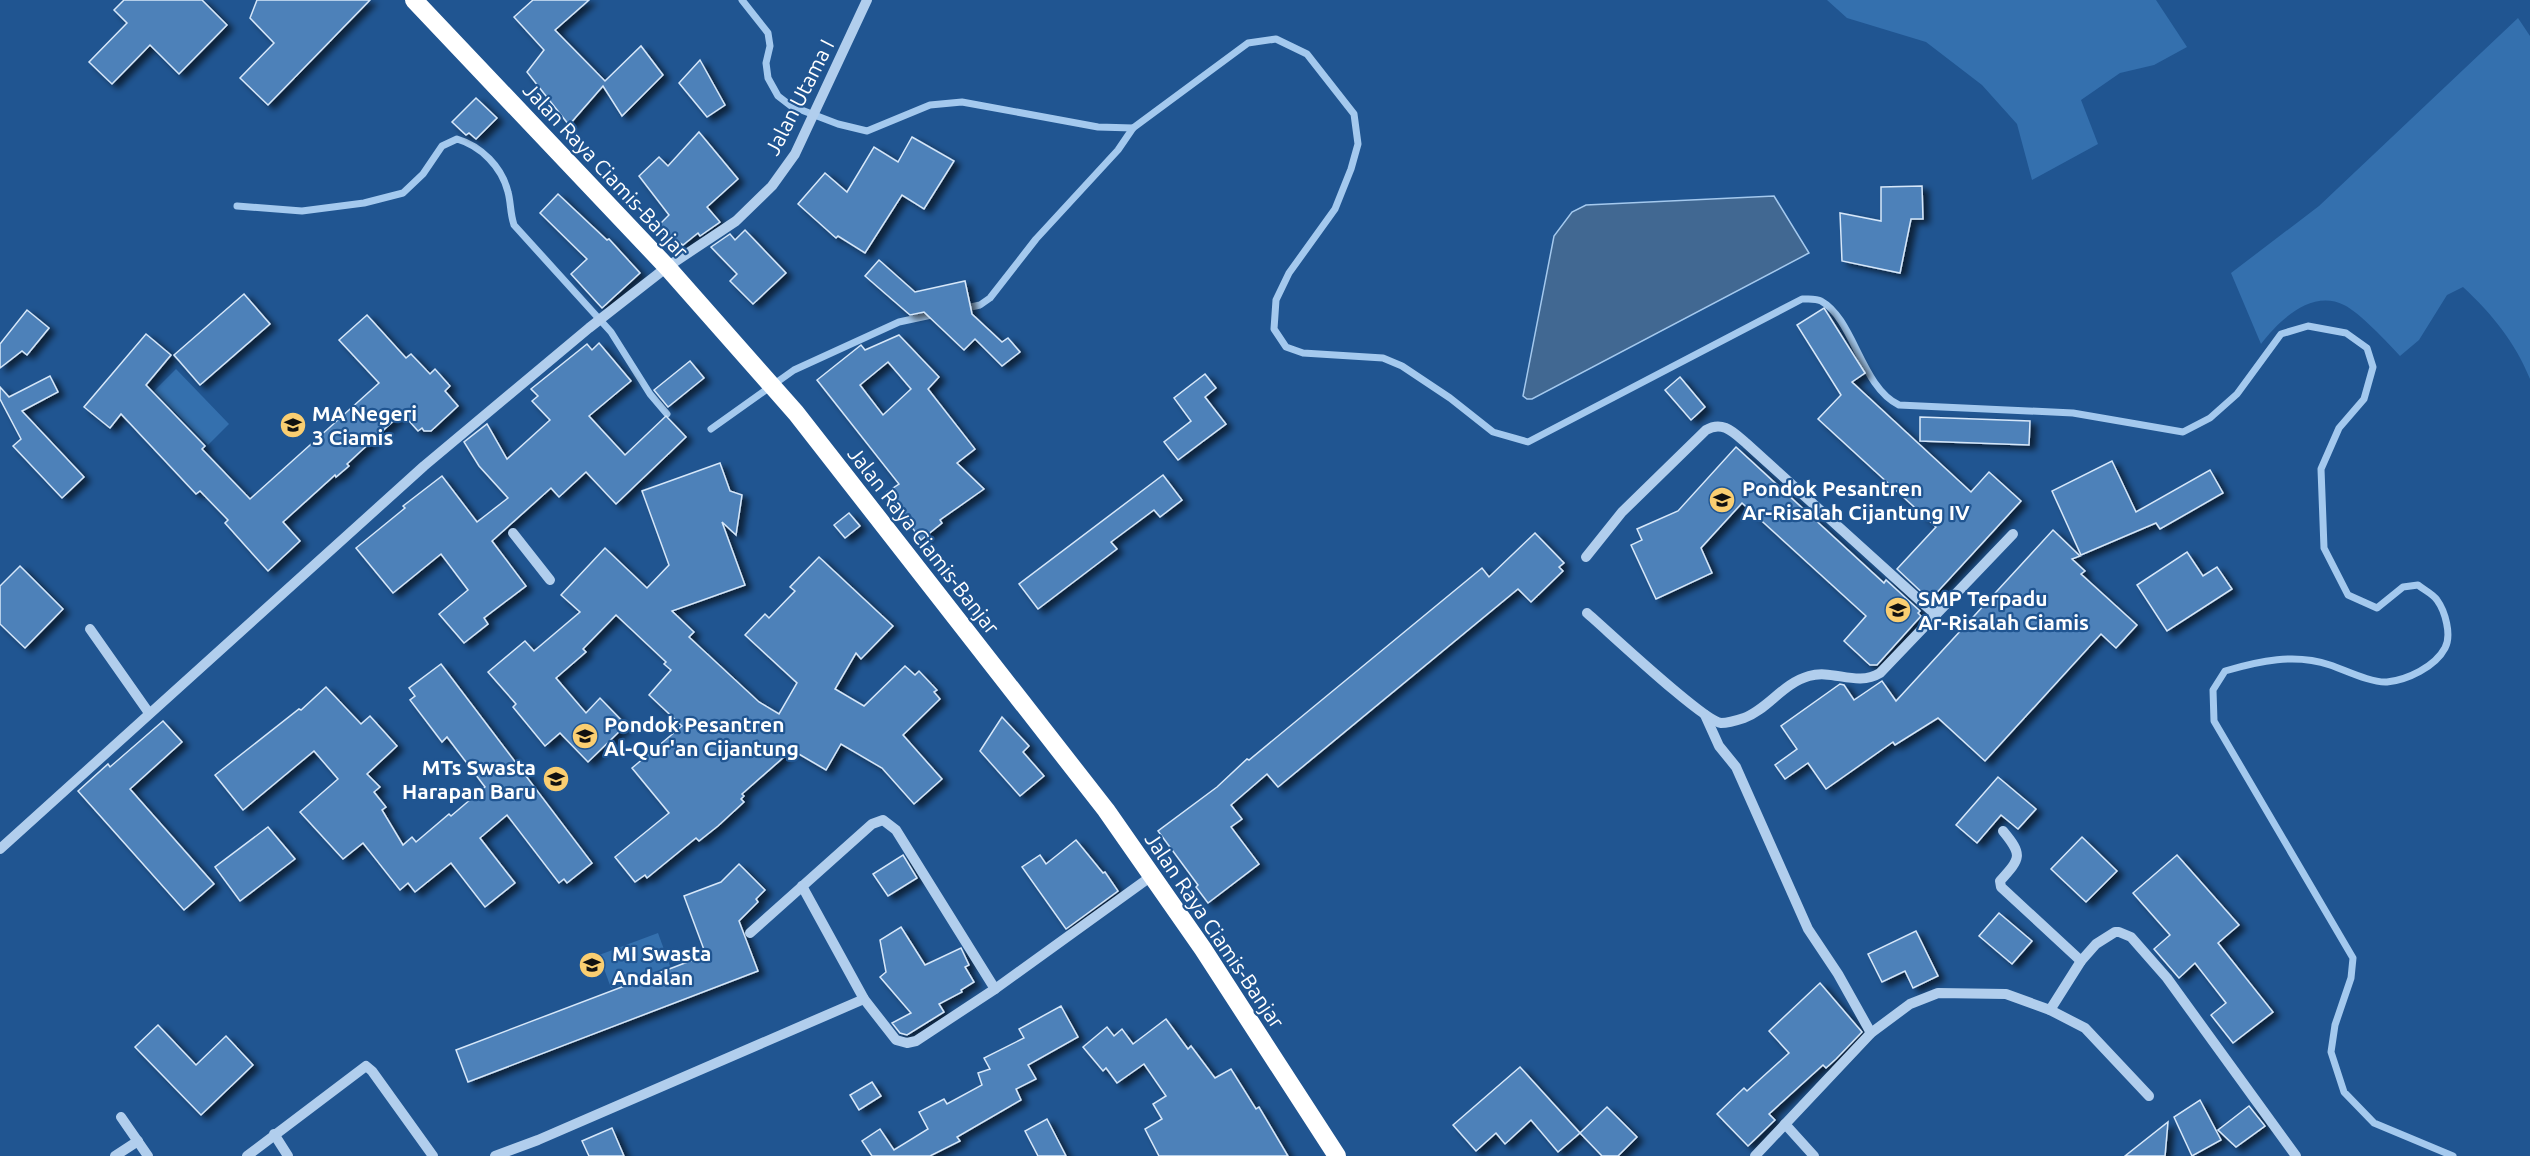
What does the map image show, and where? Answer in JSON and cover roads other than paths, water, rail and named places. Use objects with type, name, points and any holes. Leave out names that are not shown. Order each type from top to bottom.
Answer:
[{"type":"highway","name":"Jalan Raya Ciamis-Banjar","points":[[414,0],[667,267],[782,396],[1099,801],[1153,875],[1337,1156]]},
{"type":"street","name":"Jalan Utama I","points":[[3,842],[149,713],[189,681],[433,459],[589,328],[667,267],[736,221],[758,200],[783,172],[804,136],[867,0]]},
{"type":"street","points":[[1586,557],[1622,512],[1706,430],[1722,426],[1730,429],[1746,443],[1936,615]]},
{"type":"street","points":[[513,533],[550,580]]},
{"type":"street","points":[[1587,613],[1705,716],[1721,723],[1746,717],[1797,680],[1812,675],[1862,680],[1880,673],[2013,534]]},
{"type":"street","points":[[90,629],[149,713]]},
{"type":"street","points":[[1705,716],[1719,746],[1736,768],[1808,929],[1838,974],[1871,1033]]},
{"type":"street","points":[[750,933],[872,824],[880,820],[886,821],[896,830],[995,989]]},
{"type":"street","points":[[2003,831],[2017,848],[2017,857],[2015,864],[2000,881],[2001,887],[2081,962]]},
{"type":"street","points":[[802,886],[864,999],[896,1040],[907,1043],[916,1041],[995,989],[1153,875]]},
{"type":"street","points":[[2050,1010],[2081,962],[2096,944],[2109,934],[2119,932],[2131,937],[2166,978],[2296,1156]]},
{"type":"street","points":[[1755,1156],[1871,1033],[1910,1004],[1938,993],[2006,994],[2050,1010],[2085,1028],[2149,1096]]},
{"type":"street","points":[[495,1156],[549,1136],[864,999]]},
{"type":"street","points":[[247,1156],[366,1066],[372,1071],[433,1156]]},
{"type":"street","points":[[121,1117],[148,1156]]},
{"type":"street","points":[[1785,1124],[1814,1156]]},
{"type":"street","points":[[274,1134],[288,1156]]},
{"type":"street","points":[[115,1156],[138,1141]]},
{"type":"waterway","points":[[742,0],[768,33],[770,46],[766,63],[768,78],[778,96],[791,106],[838,124],[867,131],[930,105],[962,102],[1098,127],[1133,128],[1248,43],[1276,39],[1307,54],[1354,114],[1358,144],[1335,209],[1289,273],[1276,300],[1274,329],[1286,347],[1303,353],[1383,358],[1402,366],[1450,398],[1493,432],[1528,442],[1802,299],[1819,300],[1832,310],[1842,322],[1875,384],[1899,405],[2073,413],[2183,432],[2210,418],[2237,394],[2281,334],[2308,326],[2346,333],[2367,348],[2373,367],[2364,399],[2339,428],[2321,469],[2324,548],[2348,595],[2377,608],[2403,587],[2418,585],[2431,594],[2440,605],[2445,617],[2448,630],[2447,643],[2440,655],[2428,667],[2403,679],[2387,682],[2358,676],[2330,665],[2304,659],[2277,660],[2225,671],[2213,690],[2214,721],[2353,958],[2351,978],[2335,1025],[2331,1052],[2344,1092],[2374,1123],[2453,1156]]},
{"type":"waterway","points":[[962,309],[980,305],[990,298],[1036,239],[1118,150],[1133,128]]},
{"type":"waterway","points":[[237,206],[302,211],[364,203],[403,193],[423,174],[442,146],[457,139],[466,142],[482,152],[501,174],[508,192],[514,225],[611,332],[650,394],[667,414]]},
{"type":"waterway","points":[[711,429],[794,370],[899,322],[936,314]]},
{"type":"place","name":"MA Negeri 3 Ciamis","points":[[293,425]]},
{"type":"place","name":"Pondok Pesantren Ar-Risalah Cijantung IV","points":[[1722,500]]},
{"type":"place","name":"SMP Terpadu Ar-Risalah Ciamis","points":[[1898,610]]},
{"type":"place","name":"Pondok Pesantren Al-Qur'an Cijantung","points":[[585,736]]},
{"type":"place","name":"MTs Swasta Harapan Baru","points":[[556,779]]},
{"type":"place","name":"MI Swasta Andalan","points":[[592,965]]}]
